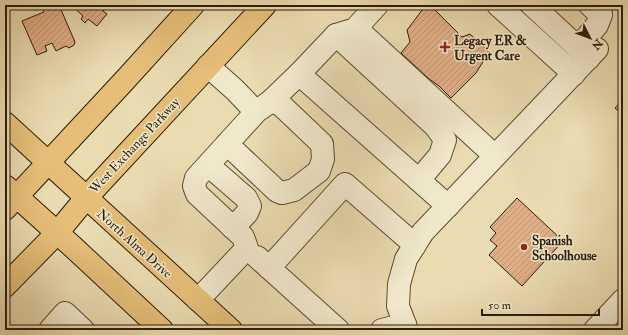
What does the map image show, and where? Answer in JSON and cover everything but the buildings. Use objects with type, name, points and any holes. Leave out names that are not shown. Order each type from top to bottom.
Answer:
[{"type":"main road","points":[[162,330],[57,233],[9,197],[48,163],[193,5]]},
{"type":"main road","name":"West Exchange Parkway","points":[[5,286],[57,233],[86,198],[265,5]]},
{"type":"main road","name":"North Alma Drive","points":[[5,123],[231,330]]},
{"type":"lane","points":[[338,330],[247,248],[243,237],[197,194],[194,186],[196,178],[264,106],[377,5]]},
{"type":"lane","points":[[532,5],[588,52]]},
{"type":"lane","points":[[382,330],[406,327],[398,306],[399,284],[406,259],[423,232],[574,74],[588,52],[602,14],[590,5]]},
{"type":"lane","points":[[500,6],[574,74]]},
{"type":"lane","points":[[346,32],[495,156]]},
{"type":"lane","points":[[346,32],[436,127],[445,140],[440,155],[419,180]]},
{"type":"lane","points":[[208,66],[235,90],[264,106],[280,104],[322,144],[323,159],[319,170],[294,190],[282,193],[276,191],[227,144]]},
{"type":"lane","points":[[299,74],[448,206]]},
{"type":"lane","points":[[208,165],[246,198],[250,206],[247,213],[233,228]]},
{"type":"lane","points":[[269,268],[345,184],[415,245]]},
{"type":"lane","points":[[198,300],[247,248]]},
{"type":"lane","points":[[595,330],[622,304]]},
{"type":"lane","points":[[50,330],[65,313],[83,330]]},
{"type":"place","name":"Legacy ER & Urgent Care","points":[[445,47]]},
{"type":"place","name":"Spanish Schoolhouse","points":[[524,247]]}]
